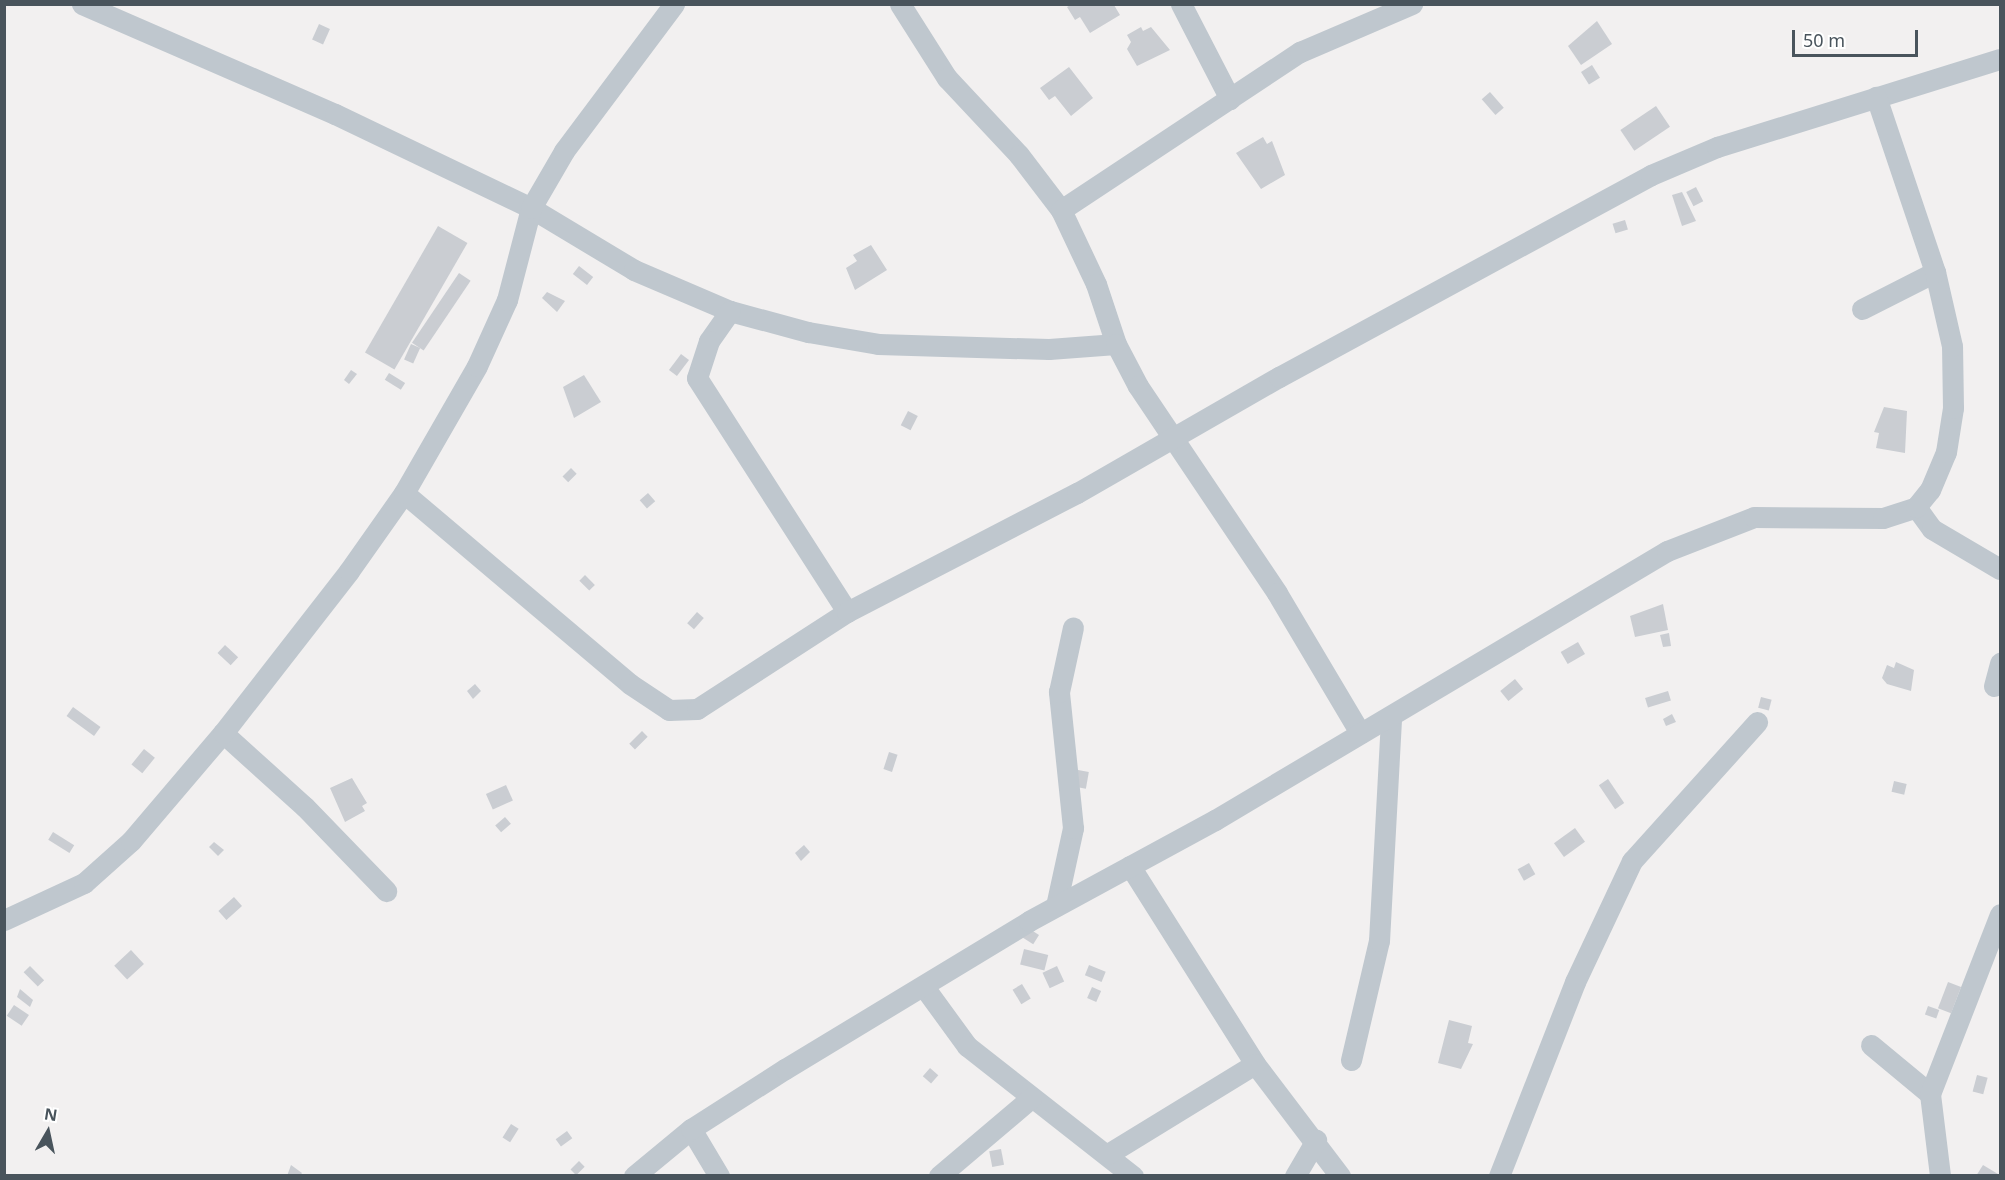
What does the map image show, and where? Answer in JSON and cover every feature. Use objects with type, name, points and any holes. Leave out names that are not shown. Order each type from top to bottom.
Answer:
[{"type":"street","points":[[82,4],[335,114],[531,208],[634,270],[730,311],[878,344],[1049,349],[1116,345]]},
{"type":"street","points":[[4,920],[84,883],[131,840],[223,733],[404,493],[477,366],[503,310],[522,258],[531,208],[564,151],[674,4]]},
{"type":"street","points":[[900,4],[947,78],[1019,155],[1061,210],[1096,284],[1116,345],[1173,437],[1277,592],[1360,733]]},
{"type":"street","points":[[1181,4],[1230,99]]},
{"type":"street","points":[[1061,210],[1300,52],[1412,4]]},
{"type":"street","points":[[404,493],[622,677],[669,710],[697,709],[726,693],[847,612],[1077,493],[1173,437],[1651,176],[1717,147],[2001,59]]},
{"type":"street","points":[[634,1176],[692,1129],[1056,906],[1391,717],[1667,551],[1714,529],[1754,517],[1883,518],[1916,507],[1938,473],[1953,408],[1953,346],[1935,273],[1876,98]]},
{"type":"street","points":[[1862,309],[1935,273]]},
{"type":"street","points":[[730,311],[709,341],[697,378],[847,612]]},
{"type":"street","points":[[1916,507],[1932,530],[2001,569]]},
{"type":"street","points":[[1056,906],[1073,828],[1059,692],[1073,627]]},
{"type":"street","points":[[1994,686],[2001,663]]},
{"type":"street","points":[[1351,1060],[1379,941],[1391,717]]},
{"type":"street","points":[[1499,1176],[1575,982],[1632,861],[1757,722]]},
{"type":"street","points":[[223,733],[305,807],[386,891]]},
{"type":"street","points":[[1130,866],[1255,1064],[1316,1140],[1340,1176]]},
{"type":"street","points":[[1940,1176],[1930,1094],[2001,914]]},
{"type":"street","points":[[924,987],[967,1047],[1031,1098],[1108,1154],[1133,1176]]},
{"type":"street","points":[[1871,1045],[1930,1094]]},
{"type":"street","points":[[1108,1154],[1255,1064]]},
{"type":"street","points":[[939,1176],[1031,1098]]},
{"type":"street","points":[[692,1129],[719,1176]]},
{"type":"street","points":[[1296,1176],[1316,1140]]},
{"type":"building","points":[[1072,4],[1114,5],[1120,15],[1090,33],[1080,17],[1075,20],[1067,7]]},
{"type":"building","points":[[1597,21],[1612,44],[1581,65],[1568,46]]},
{"type":"building","points":[[319,24],[330,29],[323,44],[312,40]]},
{"type":"building","points":[[1141,27],[1143,31],[1151,27],[1170,50],[1137,66],[1127,49],[1131,42],[1127,35]]},
{"type":"building","points":[[1592,65],[1600,78],[1589,85],[1581,72]]},
{"type":"building","points":[[1069,67],[1093,98],[1071,116],[1055,96],[1049,100],[1040,88]]},
{"type":"building","points":[[1490,92],[1504,108],[1495,115],[1482,99]]},
{"type":"building","points":[[1656,106],[1670,127],[1634,151],[1620,130]]},
{"type":"building","points":[[1263,137],[1267,144],[1272,141],[1285,175],[1261,189],[1236,153]]},
{"type":"building","points":[[1696,187],[1703,201],[1693,206],[1686,192]]},
{"type":"building","points":[[1682,192],[1696,221],[1682,226],[1672,195]]},
{"type":"building","points":[[1625,220],[1628,230],[1615,233],[1613,224]]},
{"type":"building","points":[[438,226],[467,243],[394,369],[365,352]]},
{"type":"building","points":[[871,245],[887,270],[855,290],[846,268],[857,261],[853,255]]},
{"type":"building","points":[[579,266],[593,277],[587,285],[573,274]]},
{"type":"building","points":[[459,273],[471,281],[424,350],[412,343]]},
{"type":"building","points":[[547,292],[565,301],[557,312],[542,298]]},
{"type":"building","points":[[411,344],[420,348],[413,364],[404,360]]},
{"type":"building","points":[[681,354],[689,360],[677,376],[669,370]]},
{"type":"building","points":[[351,370],[357,374],[349,384],[344,380]]},
{"type":"building","points":[[389,373],[405,383],[401,390],[385,380]]},
{"type":"building","points":[[584,375],[601,402],[574,418],[563,387]]},
{"type":"building","points":[[1884,407],[1907,411],[1905,453],[1876,448],[1879,433],[1874,432]]},
{"type":"building","points":[[908,411],[918,416],[911,430],[901,425]]},
{"type":"building","points":[[571,468],[577,474],[568,482],[563,476]]},
{"type":"building","points":[[648,493],[655,501],[647,509],[640,500]]},
{"type":"building","points":[[585,575],[595,585],[589,591],[579,581]]},
{"type":"building","points":[[1663,604],[1668,630],[1635,637],[1630,616]]},
{"type":"building","points":[[697,612],[704,618],[694,629],[687,623]]},
{"type":"building","points":[[1669,633],[1671,646],[1663,647],[1660,635]]},
{"type":"building","points":[[1578,642],[1585,654],[1568,664],[1561,652]]},
{"type":"building","points":[[225,645],[238,657],[231,665],[217,653]]},
{"type":"building","points":[[1896,662],[1914,670],[1911,691],[1887,684],[1882,678],[1887,665],[1894,668]]},
{"type":"building","points":[[1515,679],[1523,689],[1508,701],[1500,691]]},
{"type":"building","points":[[475,684],[481,691],[473,699],[467,691]]},
{"type":"building","points":[[1668,691],[1671,701],[1648,708],[1645,698]]},
{"type":"building","points":[[1761,697],[1772,700],[1769,710],[1758,708]]},
{"type":"building","points":[[73,707],[101,727],[94,736],[67,716]]},
{"type":"building","points":[[1672,714],[1676,722],[1666,726],[1663,719]]},
{"type":"building","points":[[642,731],[648,737],[635,749],[629,744]]},
{"type":"building","points":[[144,749],[155,758],[142,773],[131,765]]},
{"type":"building","points":[[889,752],[898,755],[892,772],[883,769]]},
{"type":"building","points":[[1078,770],[1089,772],[1086,789],[1075,787]]},
{"type":"building","points":[[352,778],[367,803],[362,806],[365,811],[345,822],[330,788]]},
{"type":"building","points":[[1608,779],[1624,803],[1615,809],[1599,785]]},
{"type":"building","points":[[1894,781],[1907,784],[1904,795],[1892,792]]},
{"type":"building","points":[[506,785],[513,801],[493,809],[486,794]]},
{"type":"building","points":[[505,817],[511,824],[501,832],[495,826]]},
{"type":"building","points":[[1575,828],[1585,842],[1564,857],[1554,843]]},
{"type":"building","points":[[53,832],[74,845],[69,853],[48,840]]},
{"type":"building","points":[[214,842],[224,850],[218,856],[209,847]]},
{"type":"building","points":[[804,845],[810,852],[801,861],[795,853]]},
{"type":"building","points":[[1529,863],[1535,874],[1524,881],[1518,869]]},
{"type":"building","points":[[234,897],[242,906],[226,920],[218,911]]},
{"type":"building","points":[[1028,928],[1039,935],[1033,944],[1022,937]]},
{"type":"building","points":[[1024,949],[1048,955],[1044,971],[1020,965]]},
{"type":"building","points":[[131,950],[144,964],[127,980],[114,966]]},
{"type":"building","points":[[1089,965],[1106,972],[1102,982],[1085,975]]},
{"type":"building","points":[[30,966],[44,980],[38,987],[24,972]]},
{"type":"building","points":[[1057,966],[1064,981],[1050,988],[1042,973]]},
{"type":"building","points":[[1948,982],[1961,987],[1951,1013],[1938,1008]]},
{"type":"building","points":[[1022,984],[1031,999],[1021,1004],[1013,990]]},
{"type":"building","points":[[1092,987],[1101,991],[1096,1002],[1087,998]]},
{"type":"building","points":[[20,989],[33,1000],[30,1007],[17,997]]},
{"type":"building","points":[[14,1005],[29,1015],[22,1026],[7,1016]]},
{"type":"building","points":[[1928,1006],[1939,1010],[1936,1019],[1925,1014]]},
{"type":"building","points":[[1449,1020],[1472,1026],[1468,1043],[1473,1044],[1461,1069],[1438,1063]]},
{"type":"building","points":[[930,1068],[938,1075],[931,1084],[923,1076]]},
{"type":"building","points":[[1977,1075],[1988,1078],[1983,1094],[1973,1091]]},
{"type":"building","points":[[511,1124],[519,1129],[510,1142],[503,1138]]},
{"type":"building","points":[[567,1131],[572,1138],[561,1147],[556,1139]]},
{"type":"building","points":[[1001,1149],[1004,1165],[992,1167],[989,1151]]},
{"type":"building","points":[[579,1161],[585,1167],[576,1175],[571,1169]]},
{"type":"building","points":[[291,1165],[302,1173],[300,1176],[287,1176]]},
{"type":"building","points":[[1983,1165],[1998,1174],[1997,1176],[1976,1176]]}]
